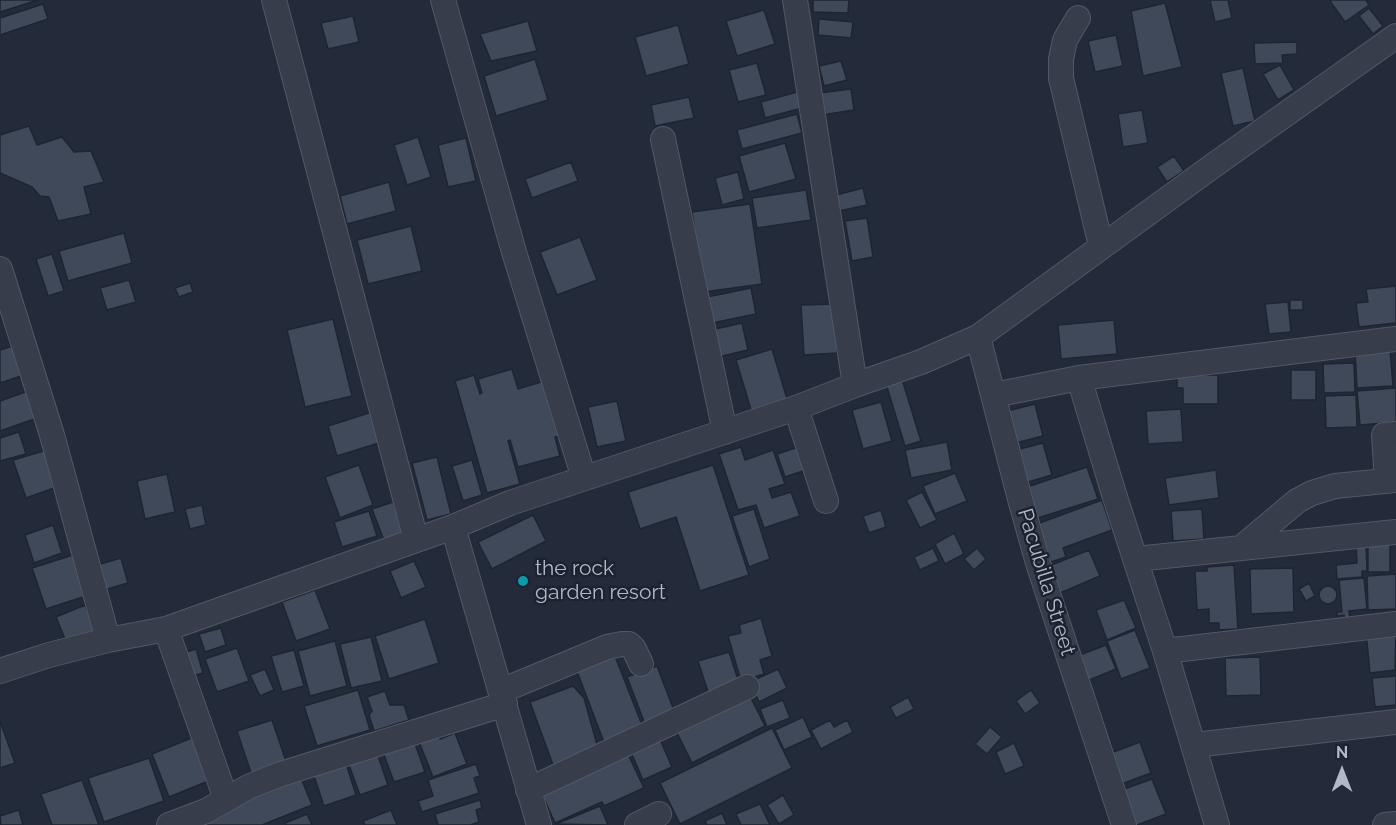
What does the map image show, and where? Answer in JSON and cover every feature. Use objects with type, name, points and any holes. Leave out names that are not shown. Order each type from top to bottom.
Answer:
[{"type":"street","points":[[274,0],[416,540]]},
{"type":"street","points":[[443,0],[514,252],[584,478]]},
{"type":"street","points":[[795,0],[855,385]]},
{"type":"street","points":[[1078,18],[1065,40],[1061,58],[1061,78],[1101,246]]},
{"type":"street","points":[[0,671],[49,654],[166,629],[453,527],[510,502],[796,408],[921,362],[978,337],[1101,246],[1396,36]]},
{"type":"street","points":[[663,140],[725,432]]},
{"type":"street","points":[[0,269],[52,435],[108,640]]},
{"type":"street","name":"Pacubilla Street","points":[[978,337],[1038,562],[1124,825]]},
{"type":"street","points":[[994,395],[1079,378],[1396,339]]},
{"type":"street","points":[[1079,378],[1217,825]]},
{"type":"street","points":[[796,408],[826,501]]},
{"type":"street","points":[[1241,548],[1296,501],[1311,493],[1335,486],[1391,481],[1384,435],[1396,434]]},
{"type":"street","points":[[453,527],[539,825]]},
{"type":"street","points":[[1136,559],[1396,532]]},
{"type":"street","points":[[1165,651],[1396,624]]},
{"type":"street","points":[[166,629],[226,799]]},
{"type":"street","points":[[169,825],[206,811],[280,774],[503,697],[607,647],[628,644],[634,649],[641,664]]},
{"type":"street","points":[[528,790],[747,687]]},
{"type":"street","points":[[1194,745],[1396,722]]},
{"type":"street","points":[[637,825],[659,814]]},
{"type":"street","points":[[1385,825],[1396,824]]},
{"type":"building","points":[[0,0],[38,0],[0,12]]},
{"type":"building","points":[[813,0],[849,0],[848,13],[813,12]]},
{"type":"building","points":[[1210,0],[1228,0],[1232,18],[1215,22]]},
{"type":"building","points":[[1331,0],[1366,0],[1369,5],[1345,22]]},
{"type":"building","points":[[1165,3],[1182,67],[1143,76],[1131,11]]},
{"type":"building","points":[[43,4],[48,19],[0,35],[0,18]]},
{"type":"building","points":[[1369,8],[1383,26],[1373,34],[1359,16]]},
{"type":"building","points":[[764,10],[775,44],[737,56],[726,21]]},
{"type":"building","points":[[353,16],[359,42],[328,49],[321,23]]},
{"type":"building","points":[[819,19],[853,22],[851,38],[818,35]]},
{"type":"building","points":[[528,21],[537,51],[491,61],[480,34]]},
{"type":"building","points":[[678,25],[689,64],[646,76],[635,37]]},
{"type":"building","points":[[1116,35],[1123,66],[1095,72],[1088,41]]},
{"type":"building","points":[[1297,42],[1297,54],[1282,55],[1283,63],[1255,64],[1254,43]]},
{"type":"building","points":[[535,59],[548,100],[496,116],[484,76]]},
{"type":"building","points":[[841,61],[847,80],[824,86],[819,66]]},
{"type":"building","points":[[757,63],[766,95],[738,102],[729,70]]},
{"type":"building","points":[[1280,65],[1294,90],[1278,100],[1263,74]]},
{"type":"building","points":[[1243,68],[1255,121],[1233,126],[1221,73]]},
{"type":"building","points":[[851,89],[854,110],[822,115],[819,93]]},
{"type":"building","points":[[797,92],[802,108],[765,118],[761,102]]},
{"type":"building","points":[[689,97],[694,118],[655,126],[651,105]]},
{"type":"building","points":[[1142,110],[1148,143],[1123,147],[1118,114]]},
{"type":"building","points":[[797,114],[802,133],[742,149],[737,130]]},
{"type":"building","points":[[29,126],[37,145],[62,137],[74,152],[91,151],[104,182],[84,187],[91,214],[58,221],[49,197],[40,196],[32,187],[0,173],[0,135]]},
{"type":"building","points":[[418,137],[431,177],[407,185],[394,145]]},
{"type":"building","points":[[466,138],[476,181],[448,187],[438,145]]},
{"type":"building","points":[[785,143],[796,179],[749,192],[739,156]]},
{"type":"building","points":[[1174,156],[1184,171],[1167,182],[1157,167]]},
{"type":"building","points":[[571,162],[578,181],[532,198],[525,179]]},
{"type":"building","points":[[738,172],[744,199],[722,205],[715,178]]},
{"type":"building","points":[[389,182],[396,211],[347,224],[340,196]]},
{"type":"building","points":[[863,188],[867,205],[839,211],[836,195]]},
{"type":"building","points":[[806,190],[811,220],[757,228],[752,198]]},
{"type":"building","points":[[750,204],[762,284],[704,292],[692,212]]},
{"type":"building","points":[[867,218],[873,257],[852,261],[845,221]]},
{"type":"building","points":[[411,226],[422,271],[368,284],[357,240]]},
{"type":"building","points":[[124,233],[132,263],[68,281],[59,251]]},
{"type":"building","points":[[580,237],[597,280],[557,295],[540,252]]},
{"type":"building","points":[[52,254],[64,291],[48,296],[36,259]]},
{"type":"building","points":[[129,280],[136,302],[107,310],[100,288]]},
{"type":"building","points":[[190,283],[193,292],[179,297],[175,288]]},
{"type":"building","points":[[1396,286],[1396,323],[1359,327],[1356,303],[1368,302],[1366,289]]},
{"type":"building","points":[[751,288],[756,314],[712,323],[707,297]]},
{"type":"building","points":[[1290,300],[1303,300],[1303,310],[1290,310]]},
{"type":"building","points":[[1288,302],[1291,332],[1269,334],[1265,304]]},
{"type":"building","points":[[835,304],[837,353],[804,355],[801,305]]},
{"type":"building","points":[[333,319],[352,396],[305,407],[287,330]]},
{"type":"building","points":[[1114,320],[1117,354],[1061,359],[1058,325]]},
{"type":"building","points":[[742,323],[748,350],[718,357],[711,330]]},
{"type":"building","points":[[16,345],[27,374],[0,383],[0,350]]},
{"type":"building","points":[[772,349],[788,402],[752,413],[736,360]]},
{"type":"building","points":[[1390,349],[1393,386],[1357,388],[1355,351]]},
{"type":"building","points":[[1354,363],[1355,392],[1324,393],[1323,364]]},
{"type":"building","points":[[512,369],[518,389],[544,381],[560,436],[555,437],[560,456],[518,467],[510,440],[508,441],[520,484],[487,493],[455,381],[474,375],[480,394],[482,393],[478,379]]},
{"type":"building","points":[[1291,370],[1316,370],[1316,400],[1291,400]]},
{"type":"building","points":[[1177,375],[1218,375],[1218,404],[1183,404],[1183,388],[1177,388]]},
{"type":"building","points":[[902,379],[921,441],[905,446],[886,384]]},
{"type":"building","points":[[1396,388],[1396,422],[1360,425],[1357,391]]},
{"type":"building","points":[[28,391],[37,418],[0,431],[0,401]]},
{"type":"building","points":[[1356,395],[1357,427],[1326,428],[1325,396]]},
{"type":"building","points":[[617,401],[626,441],[597,447],[588,407]]},
{"type":"building","points":[[881,402],[892,441],[863,449],[852,410]]},
{"type":"building","points":[[1035,404],[1043,436],[1012,444],[1003,412]]},
{"type":"building","points":[[1181,409],[1183,442],[1148,444],[1146,411]]},
{"type":"building","points":[[372,412],[382,442],[337,456],[328,426]]},
{"type":"building","points":[[19,432],[26,454],[0,461],[0,438]]},
{"type":"building","points":[[947,442],[952,470],[911,478],[905,450]]},
{"type":"building","points":[[1043,443],[1052,475],[1025,483],[1016,450]]},
{"type":"building","points":[[801,446],[809,469],[785,477],[777,454]]},
{"type":"building","points":[[741,447],[745,460],[773,450],[785,484],[769,489],[772,498],[791,492],[800,516],[764,528],[756,505],[738,510],[719,454]]},
{"type":"building","points":[[47,450],[57,480],[52,482],[54,488],[26,498],[13,460]]},
{"type":"building","points":[[437,457],[451,514],[427,520],[412,463]]},
{"type":"building","points":[[472,460],[482,495],[463,501],[452,466]]},
{"type":"building","points":[[359,465],[373,505],[340,518],[325,477]]},
{"type":"building","points":[[713,465],[749,575],[700,591],[676,517],[640,529],[628,492]]},
{"type":"building","points":[[1087,467],[1098,499],[1038,518],[1027,487]]},
{"type":"building","points":[[1216,470],[1219,498],[1169,505],[1165,478]]},
{"type":"building","points":[[955,473],[967,501],[935,514],[923,486]]},
{"type":"building","points":[[167,474],[175,512],[145,519],[137,481]]},
{"type":"building","points":[[922,492],[937,520],[920,528],[906,500]]},
{"type":"building","points":[[1102,500],[1112,530],[1063,548],[1066,557],[1051,562],[1037,524]]},
{"type":"building","points":[[393,502],[405,535],[385,543],[372,509]]},
{"type":"building","points":[[202,505],[206,525],[190,529],[185,509]]},
{"type":"building","points":[[754,509],[770,559],[749,567],[732,516]]},
{"type":"building","points":[[1202,509],[1204,539],[1173,541],[1171,511]]},
{"type":"building","points":[[881,510],[886,527],[869,533],[863,516]]},
{"type":"building","points":[[369,511],[377,536],[342,547],[334,522]]},
{"type":"building","points":[[533,515],[546,541],[492,569],[478,542]]},
{"type":"building","points":[[53,525],[62,553],[34,563],[25,535]]},
{"type":"building","points":[[954,533],[964,554],[945,564],[935,544]]},
{"type":"building","points":[[1390,542],[1390,572],[1368,572],[1368,543]]},
{"type":"building","points":[[1366,544],[1367,571],[1362,571],[1362,577],[1337,579],[1336,565],[1357,563],[1356,545]]},
{"type":"building","points":[[933,548],[939,561],[920,570],[914,557]]},
{"type":"building","points":[[977,548],[986,559],[974,570],[964,559]]},
{"type":"building","points":[[1089,550],[1100,576],[1060,593],[1049,566]]},
{"type":"building","points":[[76,554],[89,595],[46,609],[32,568]]},
{"type":"building","points":[[121,558],[128,583],[104,590],[97,565]]},
{"type":"building","points":[[414,561],[426,587],[401,598],[390,571]]},
{"type":"building","points":[[1234,565],[1238,629],[1219,630],[1219,623],[1209,623],[1209,609],[1197,610],[1195,571],[1207,571],[1207,567]]},
{"type":"building","points":[[1293,568],[1294,612],[1251,614],[1250,569]]},
{"type":"building","points":[[1396,574],[1396,609],[1368,610],[1367,576]]},
{"type":"building","points":[[1364,578],[1367,609],[1349,611],[1350,619],[1345,619],[1344,615],[1337,616],[1337,612],[1342,612],[1339,580]]},
{"type":"building","points":[[1309,583],[1315,596],[1306,601],[1299,589]]},
{"type":"building","points":[[1324,586],[1332,586],[1337,591],[1335,602],[1324,604],[1319,599],[1319,591]]},
{"type":"building","points":[[315,590],[330,629],[296,641],[282,602]]},
{"type":"building","points":[[1124,600],[1136,628],[1107,640],[1096,610]]},
{"type":"building","points":[[85,605],[96,632],[67,644],[56,617]]},
{"type":"building","points":[[761,618],[772,656],[760,660],[764,674],[741,681],[728,636],[741,633],[739,625]]},
{"type":"building","points":[[425,619],[439,663],[389,679],[375,636]]},
{"type":"building","points":[[221,628],[226,645],[205,652],[199,634]]},
{"type":"building","points":[[1396,629],[1395,670],[1370,673],[1366,632]]},
{"type":"building","points":[[1135,630],[1150,668],[1121,679],[1107,641]]},
{"type":"building","points":[[371,637],[382,681],[351,688],[340,644]]},
{"type":"building","points":[[335,641],[347,686],[310,696],[298,651]]},
{"type":"building","points":[[1106,645],[1116,669],[1087,681],[1077,656]]},
{"type":"building","points":[[237,648],[249,681],[217,692],[205,659]]},
{"type":"building","points":[[196,649],[203,673],[186,678],[179,654]]},
{"type":"building","points":[[294,650],[304,686],[282,692],[271,656]]},
{"type":"building","points":[[613,651],[644,730],[605,745],[575,666]]},
{"type":"building","points":[[729,652],[740,686],[709,695],[698,661]]},
{"type":"building","points":[[1260,657],[1261,695],[1226,696],[1225,658]]},
{"type":"building","points":[[657,666],[675,713],[645,724],[627,677]]},
{"type":"building","points":[[265,669],[274,690],[260,696],[250,675]]},
{"type":"building","points":[[778,669],[787,688],[759,702],[750,682]]},
{"type":"building","points":[[1396,676],[1396,705],[1375,707],[1372,678]]},
{"type":"building","points":[[573,686],[584,698],[598,748],[553,765],[530,702]]},
{"type":"building","points":[[358,690],[370,730],[317,746],[304,706]]},
{"type":"building","points":[[1031,690],[1040,703],[1025,714],[1016,701]]},
{"type":"building","points":[[385,691],[390,705],[404,705],[409,720],[374,731],[369,715],[372,711],[367,697]]},
{"type":"building","points":[[750,696],[765,726],[692,763],[677,733]]},
{"type":"building","points":[[908,697],[914,709],[896,718],[890,707]]},
{"type":"building","points":[[783,700],[790,718],[767,727],[760,709]]},
{"type":"building","points":[[803,717],[812,737],[784,750],[775,730]]},
{"type":"building","points":[[272,720],[286,761],[251,773],[237,731]]},
{"type":"building","points":[[830,720],[834,727],[847,720],[853,732],[821,749],[811,730]]},
{"type":"building","points":[[0,721],[15,763],[0,768]]},
{"type":"building","points":[[435,727],[440,739],[455,733],[467,764],[433,777],[416,734]]},
{"type":"building","points":[[990,727],[1002,737],[987,754],[975,744]]},
{"type":"building","points":[[772,728],[792,768],[680,824],[660,783]]},
{"type":"building","points":[[194,737],[211,780],[169,797],[152,754]]},
{"type":"building","points":[[659,737],[672,767],[643,780],[630,750]]},
{"type":"building","points":[[414,741],[425,772],[394,782],[383,752]]},
{"type":"building","points":[[1140,742],[1151,773],[1119,785],[1108,754]]},
{"type":"building","points":[[1014,743],[1024,766],[1005,774],[996,752]]},
{"type":"building","points":[[375,747],[388,785],[360,795],[346,757]]},
{"type":"building","points":[[626,750],[644,788],[604,806],[602,802],[555,823],[540,790]]},
{"type":"building","points":[[344,757],[356,795],[324,806],[311,767]]},
{"type":"building","points":[[149,758],[164,801],[104,822],[88,778]]},
{"type":"building","points":[[476,764],[480,776],[474,778],[479,793],[422,812],[418,801],[433,796],[428,780]]},
{"type":"building","points":[[299,773],[312,805],[262,825],[199,825],[222,816],[218,805]]},
{"type":"building","points":[[1152,779],[1166,814],[1132,825],[1119,791]]},
{"type":"building","points":[[82,780],[99,825],[52,825],[41,794]]},
{"type":"building","points":[[783,795],[794,815],[779,824],[767,805]]},
{"type":"building","points":[[480,800],[482,808],[476,810],[479,822],[470,825],[438,825],[435,814]]},
{"type":"building","points":[[760,804],[770,825],[741,825],[736,814]]},
{"type":"building","points":[[600,806],[608,825],[556,824]]},
{"type":"building","points":[[19,810],[23,825],[1,825],[0,816]]},
{"type":"building","points":[[391,810],[397,825],[365,825],[363,821]]},
{"type":"building","points":[[722,813],[727,825],[707,825],[705,821]]},
{"type":"building","points":[[307,814],[312,825],[286,825],[285,823]]},
{"type":"place","name":"the rock garden resort","points":[[523,581]]}]
